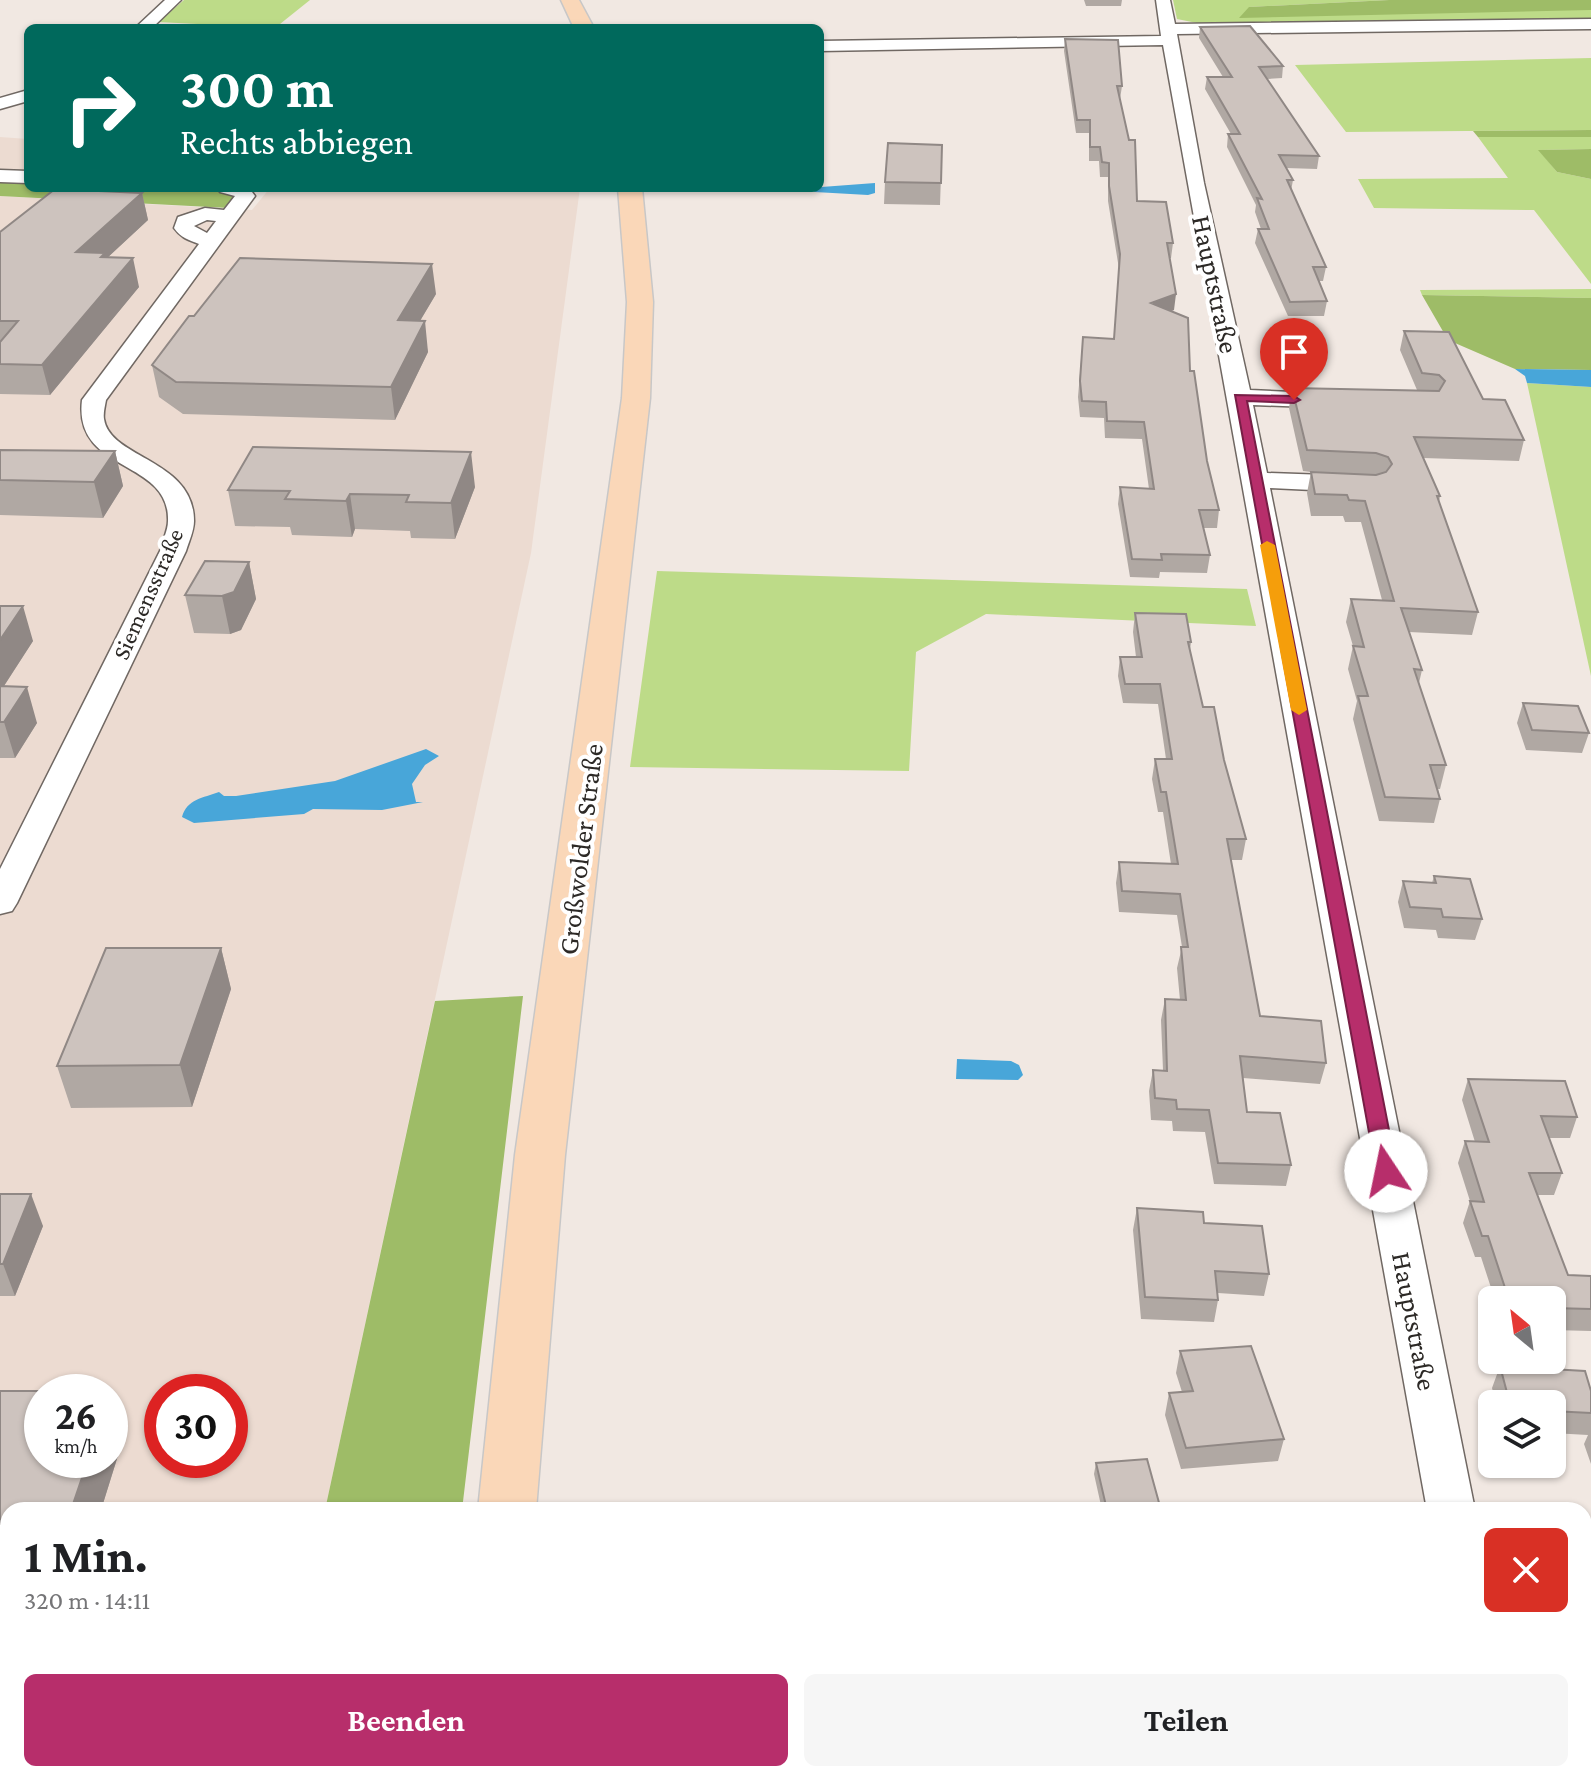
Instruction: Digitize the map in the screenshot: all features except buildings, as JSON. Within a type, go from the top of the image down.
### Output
[{"type":"main road","points":[[570,0],[582,24]]},
{"type":"main road","name":"Großwolder Straße","points":[[508,1502],[540,1155],[636,398],[640,302],[630,192]]},
{"type":"street","points":[[148,24],[174,0]]},
{"type":"street","name":"Hauptstraße","points":[[1163,0],[1195,183],[1240,397],[1449,1502]]},
{"type":"street","points":[[824,46],[890,47],[1170,34],[1591,24]]},
{"type":"street","points":[[0,104],[24,96]]},
{"type":"street","points":[[0,176],[24,177]]},
{"type":"street","name":"Siemensstraße","points":[[0,903],[8,871],[173,551],[182,518],[173,492],[156,473],[105,442],[92,421],[94,400],[231,217],[245,196],[242,192]]},
{"type":"street","points":[[1240,397],[1357,401]]},
{"type":"street","points":[[1257,489],[1365,494]]},
{"type":"shaded area","points":[[0,137],[24,139],[24,173],[0,171]]},
{"type":"shaded area","points":[[267,192],[579,192],[531,553],[327,1502],[0,1502],[0,196],[252,210]]},
{"type":"green space","points":[[184,0],[310,0],[280,24],[158,22]]},
{"type":"green space","points":[[1173,0],[1389,0],[1249,7],[1591,10],[1591,21],[1207,25],[1177,19]]},
{"type":"green space","points":[[1389,0],[1591,0],[1591,10],[1239,18],[1249,7]]},
{"type":"green space","points":[[1591,58],[1591,130],[1346,132],[1295,65]]},
{"type":"green space","points":[[1591,130],[1591,137],[1478,137],[1473,131]]},
{"type":"green space","points":[[1478,137],[1591,137],[1591,149],[1539,150],[1557,172],[1591,179],[1591,284],[1534,210],[1374,208],[1358,179],[1508,178]]},
{"type":"green space","points":[[1591,149],[1591,179],[1557,172],[1538,150]]},
{"type":"green space","points":[[0,178],[24,180],[24,192],[235,194],[229,208],[0,196]]},
{"type":"green space","points":[[1591,289],[1591,298],[1422,295],[1420,290]]},
{"type":"green space","points":[[1422,295],[1591,298],[1591,370],[1515,369],[1448,340]]},
{"type":"green space","points":[[1527,383],[1591,387],[1591,676]]},
{"type":"green space","points":[[657,571],[1247,589],[1256,626],[986,614],[916,652],[909,771],[630,767]]},
{"type":"green space","points":[[523,996],[463,1502],[327,1502],[435,1001]]},
{"type":"water","points":[[875,183],[875,193],[815,192],[824,192],[824,187]]},
{"type":"water","points":[[1515,369],[1591,370],[1591,387],[1527,383],[1525,376]]},
{"type":"water","points":[[426,749],[439,756],[425,765],[412,784],[416,802],[423,802],[382,810],[313,809],[304,814],[194,823],[182,817],[192,803],[219,792],[224,796],[236,796],[335,781]]},
{"type":"water","points":[[957,1059],[1011,1061],[1019,1065],[1023,1075],[1018,1080],[956,1079]]},
{"type":"slow traffic","points":[[1267,545],[1299,710]]},
{"type":"route","points":[[1294,400],[1240,397],[1386,1171]]}]
